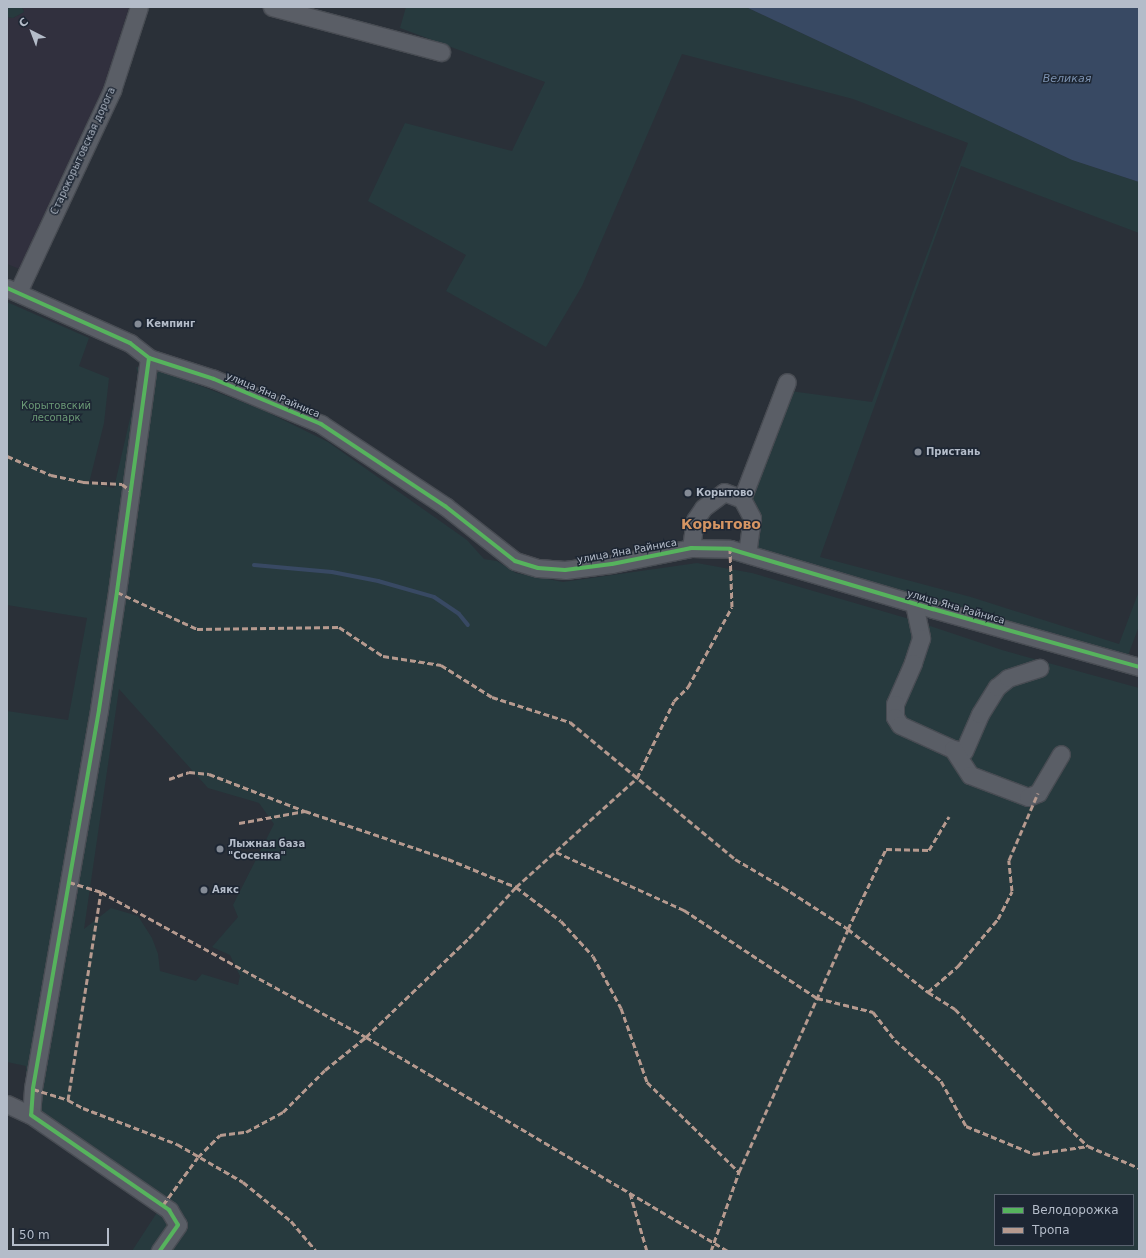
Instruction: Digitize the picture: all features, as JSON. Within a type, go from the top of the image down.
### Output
[{"type":"street","name":"Старокорытовская дорога","points":[[13,290],[112,90],[139,7]]},
{"type":"street","points":[[272,7],[441,52]]},
{"type":"street","name":"улица Яна Райниса","points":[[13,290],[130,343],[149,358],[214,379],[321,424],[445,506],[515,561],[538,568],[565,570],[612,564],[691,548],[730,549],[914,604],[1139,667]]},
{"type":"street","points":[[31,1115],[33,1089],[99,710],[117,592],[149,358]]},
{"type":"street","points":[[742,499],[787,382]]},
{"type":"street","points":[[691,548],[695,520],[703,508],[724,492],[742,499],[752,518],[747,554]]},
{"type":"street","points":[[914,604],[921,638],[913,663],[895,704],[895,718],[900,725],[953,749],[964,750],[980,714],[997,687],[1008,678],[1039,668]]},
{"type":"street","points":[[953,749],[970,775],[1028,797],[1038,793],[1061,754]]},
{"type":"street","points":[[7,1104],[31,1115],[169,1210],[178,1225],[160,1251]]},
{"type":"shaded area","points":[[22,7],[129,7],[102,95],[22,270],[7,264],[7,17],[13,18],[24,12]]},
{"type":"green space","points":[[7,7],[22,7],[24,12],[13,18],[7,17]]},
{"type":"green space","points":[[406,7],[746,7],[1072,160],[1139,182],[1139,233],[961,166],[820,557],[971,597],[1119,644],[1139,591],[1139,626],[1127,658],[756,551],[751,497],[790,391],[872,402],[968,143],[853,99],[682,54],[582,286],[546,347],[446,291],[466,255],[368,201],[405,123],[512,151],[545,82],[400,28]]},
{"type":"green space","name":"Корытовский лесопарк","points":[[7,302],[89,338],[79,366],[109,378],[104,423],[89,483],[114,488],[137,388],[138,374],[136,367],[170,374],[263,410],[328,442],[467,540],[484,559],[497,561],[516,573],[563,582],[697,563],[752,573],[906,618],[1002,650],[1139,688],[1139,1251],[132,1251],[158,1211],[27,1122],[26,1066],[7,1062],[7,711],[68,720],[87,618],[7,605]],"holes":[[[119,689],[208,788],[259,803],[274,824],[233,905],[238,917],[212,947],[230,955],[240,976],[238,985],[202,974],[196,981],[160,971],[158,954],[152,938],[138,916],[111,908],[84,929]]]},
{"type":"water","name":"Великая","points":[[746,7],[1139,7],[1139,182],[1072,160]]},
{"type":"waterway","points":[[254,565],[332,572],[378,581],[434,597],[459,614],[468,625]]},
{"type":"marked path","points":[[7,456],[51,475],[83,482],[122,484],[131,491]]},
{"type":"marked path","points":[[163,1205],[198,1157],[220,1135],[246,1132],[283,1112],[325,1070],[366,1037],[469,938],[516,887],[637,778],[674,701],[688,687],[732,607],[730,549]]},
{"type":"marked path","points":[[117,592],[197,629],[339,627],[383,656],[441,665],[492,697],[570,722],[735,859],[783,887],[848,929],[928,992],[955,1009],[1088,1146]]},
{"type":"marked path","points":[[169,779],[189,772],[209,774],[305,811],[448,859],[516,887],[561,921],[593,956],[621,1008],[647,1082],[739,1172]]},
{"type":"marked path","points":[[928,992],[958,966],[998,919],[1012,891],[1009,860],[1038,793]]},
{"type":"marked path","points":[[239,823],[305,811]]},
{"type":"marked path","points":[[711,1251],[739,1172],[848,929],[886,849],[929,850],[949,817]]},
{"type":"marked path","points":[[556,852],[684,910],[817,998],[873,1012],[895,1040],[941,1081],[966,1126],[1034,1154],[1088,1146],[1139,1168]]},
{"type":"marked path","points":[[69,882],[101,892],[366,1037],[728,1251]]},
{"type":"marked path","points":[[68,1100],[101,892]]},
{"type":"marked path","points":[[33,1089],[68,1100],[83,1108],[177,1144],[243,1182],[291,1221],[316,1251]]},
{"type":"marked path","points":[[630,1193],[647,1251]]},
{"type":"cycle path","points":[[7,288],[130,343],[149,358],[214,379],[321,424],[445,506],[515,561],[538,568],[565,570],[612,564],[691,548],[730,549],[933,609],[1139,667]]},
{"type":"cycle path","points":[[149,358],[117,592],[99,710],[33,1089],[31,1115],[169,1210],[178,1225],[160,1251]]},
{"type":"place","name":"Кемпинг","points":[[138,324]]},
{"type":"place","name":"Пристань","points":[[918,452]]},
{"type":"place","name":"Корытово","points":[[688,493]]},
{"type":"place","name":"Лыжная база \"Сосенка\"","points":[[220,849]]},
{"type":"place","name":"Аякс","points":[[204,890]]},
{"type":"district","name":"Корытово","points":[[721,524]]}]
